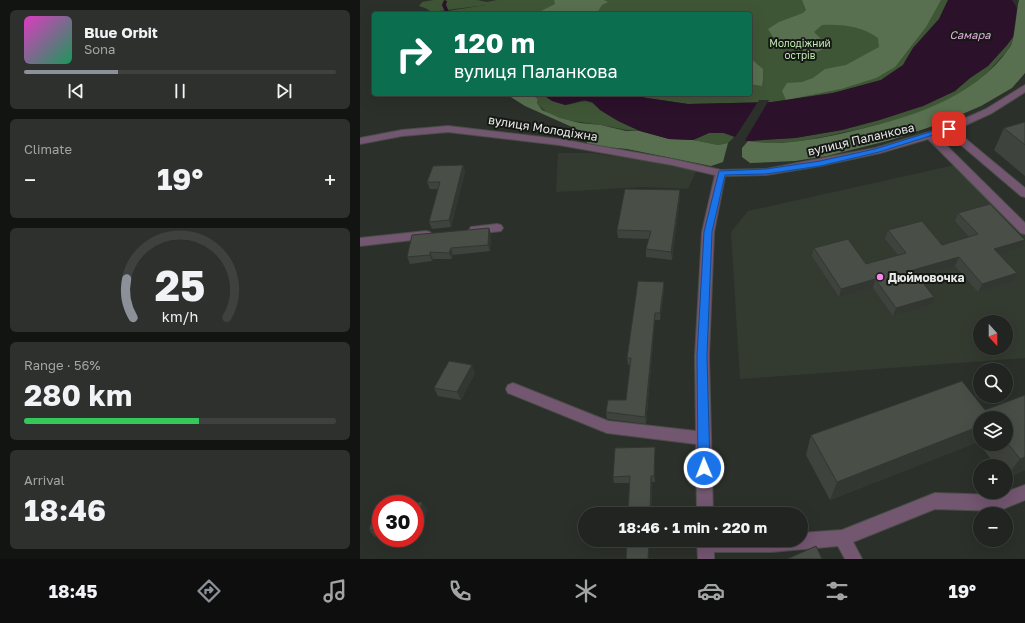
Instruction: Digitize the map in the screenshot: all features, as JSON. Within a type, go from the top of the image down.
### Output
[{"type":"street","name":"вулиця Паланкова","points":[[721,173],[766,172],[877,151],[949,129],[989,111],[1024,91]]},
{"type":"street","name":"вулиця Молодіжна","points":[[360,141],[402,133],[448,129],[463,130],[559,142],[672,162],[721,173]]},
{"type":"street","points":[[949,129],[1025,194]]},
{"type":"street","points":[[930,135],[1025,230]]},
{"type":"street","points":[[705,507],[702,356],[708,232],[721,173]]},
{"type":"street","points":[[467,231],[497,228]]},
{"type":"street","points":[[360,242],[436,234]]},
{"type":"street","points":[[513,389],[607,427],[704,438]]},
{"type":"street","points":[[705,548],[842,538],[935,501],[998,503],[1025,492]]},
{"type":"street","points":[[842,538],[854,559]]},
{"type":"shaded area","points":[[558,153],[591,153],[648,161],[696,171],[688,189],[643,187],[556,192]]},
{"type":"shaded area","name":"Дюймовочка","points":[[964,163],[1025,224],[1025,358],[740,379],[731,232],[748,211]]},
{"type":"green space","name":"Молодіжний острів","points":[[434,0],[477,0],[487,2],[497,0],[948,0],[939,19],[913,48],[903,65],[881,80],[833,93],[772,102],[688,104],[637,96],[752,96],[752,12],[441,12],[486,5],[432,12],[419,6],[422,2]]},
{"type":"green space","points":[[554,0],[604,0],[608,2],[602,5],[598,12],[539,12],[555,4]]},
{"type":"green space","points":[[802,0],[941,0],[926,27],[895,67],[876,78],[841,89],[786,100],[782,91],[787,83],[802,82],[813,78],[825,69],[846,65],[879,47],[878,38],[872,34],[858,28],[837,25],[822,25],[814,32],[823,41],[826,48],[814,53],[796,49],[773,37],[768,29],[779,22],[803,13],[806,10]]},
{"type":"green space","points":[[1019,0],[1025,0],[1025,73],[1012,88],[981,106],[939,124],[891,140],[827,156],[795,161],[750,163],[742,157],[742,148],[748,141],[784,143],[808,140],[867,128],[913,114],[936,105],[957,94],[977,81],[995,66],[1010,47],[1013,38]]},
{"type":"green space","points":[[1013,37],[1011,45],[1007,51],[982,77],[965,90],[947,101],[907,117],[809,140],[772,143],[748,141],[795,138],[842,130],[923,106],[955,91],[970,78],[988,66]]},
{"type":"green space","points":[[752,60],[763,69],[762,86],[752,84]]},
{"type":"green space","points":[[509,96],[534,96],[538,99],[537,103],[542,110],[560,118],[580,123],[601,125],[626,131],[640,131],[669,139],[693,140],[718,145],[728,143],[723,162],[711,166],[627,149],[585,145],[592,136],[525,106]]},
{"type":"green space","points":[[534,96],[543,96],[566,105],[583,101],[590,102],[613,118],[640,131],[625,130],[566,120],[550,114],[543,109],[537,103],[538,99]]},
{"type":"green space","points":[[709,133],[724,133],[734,137],[728,143],[718,145],[693,140]]},
{"type":"water","name":"Самара","points":[[948,0],[1012,0],[1017,8],[1013,37],[988,66],[970,78],[955,91],[923,106],[880,120],[842,130],[795,138],[748,141],[724,133],[709,133],[693,140],[669,139],[640,131],[618,121],[600,110],[592,102],[584,100],[565,105],[552,101],[545,96],[637,96],[688,104],[772,102],[833,93],[881,80],[903,65],[913,48],[939,19]]},
{"type":"pier","points":[[759,100],[769,100],[744,142],[734,139]]},
{"type":"building","points":[[1025,122],[1025,145],[1004,128]]},
{"type":"building","points":[[463,165],[449,220],[429,222],[440,182],[427,182],[433,166]]},
{"type":"building","points":[[625,189],[680,190],[671,252],[646,249],[651,231],[617,230]]},
{"type":"building","points":[[990,204],[1025,240],[994,249],[1017,273],[982,284],[959,257],[913,270],[934,297],[896,308],[875,279],[841,289],[814,248],[848,239],[866,264],[906,253],[888,230],[922,221],[942,245],[978,234],[958,213]]},
{"type":"building","points":[[489,228],[488,245],[451,248],[449,253],[430,252],[430,255],[407,257],[412,235]]},
{"type":"building","points":[[638,281],[664,282],[660,313],[655,313],[645,417],[606,412],[608,400],[626,400],[631,358],[627,358]]},
{"type":"building","points":[[449,361],[472,365],[457,392],[434,388]]},
{"type":"building","points":[[962,381],[973,395],[973,403],[979,403],[985,410],[1004,403],[1013,403],[1013,400],[1025,395],[1025,457],[1020,459],[1013,450],[1013,411],[973,411],[973,429],[837,482],[811,435]]},
{"type":"building","points":[[655,447],[654,476],[651,476],[650,507],[628,507],[630,476],[613,477],[615,448]]},
{"type":"building","points":[[372,519],[372,530],[369,530]]},
{"type":"building","points":[[816,546],[822,559],[787,559]]},
{"type":"building","points":[[627,547],[649,547],[648,559],[626,559]]},
{"type":"waterway","points":[[445,1],[444,5],[447,12]]},
{"type":"place","name":"Дюймовочка","points":[[880,277]]},
{"type":"route","points":[[704,468],[702,356],[708,232],[721,173],[766,172],[820,163],[877,151],[949,129]]}]
